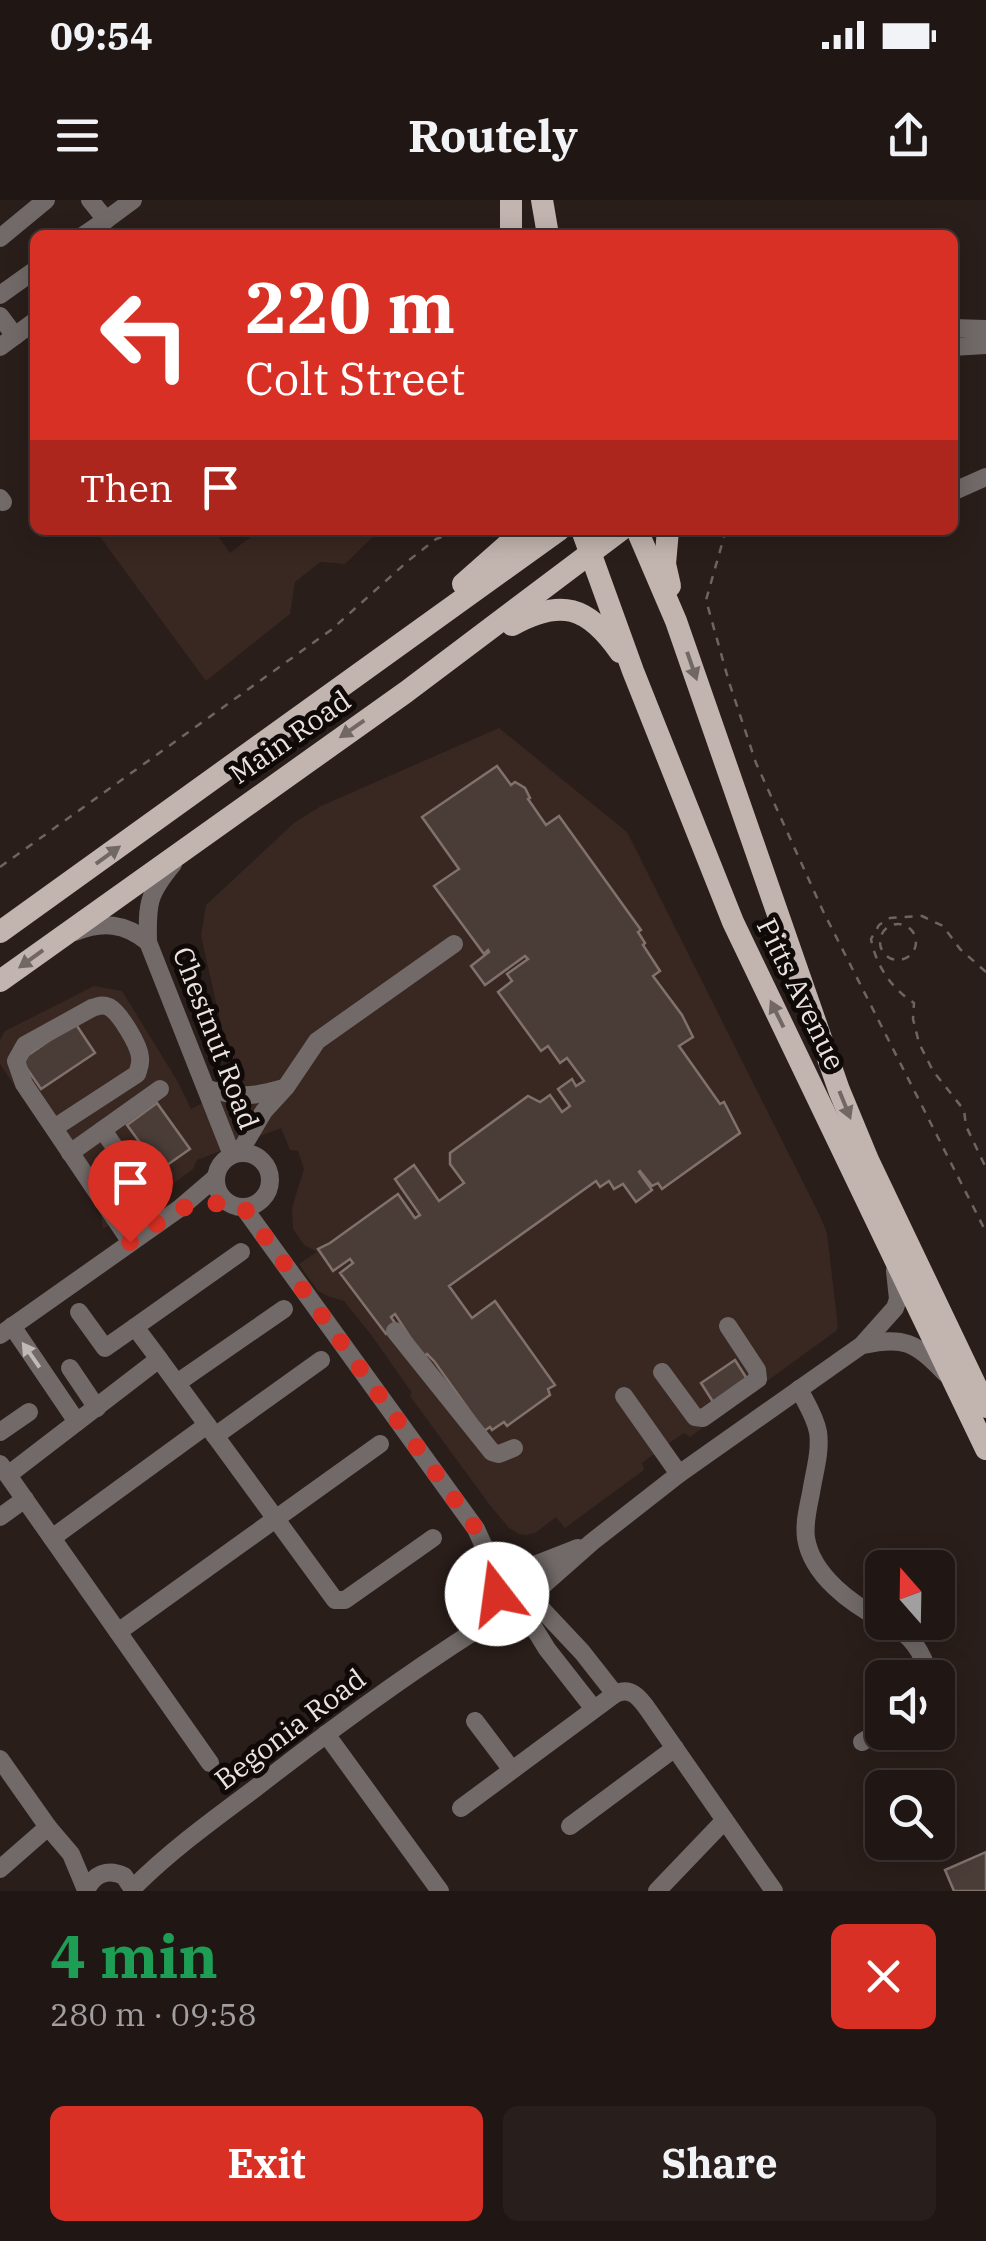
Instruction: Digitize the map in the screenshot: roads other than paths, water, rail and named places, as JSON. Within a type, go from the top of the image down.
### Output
[{"type":"main road","points":[[511,200],[511,230]]},
{"type":"main road","points":[[542,200],[547,230]]},
{"type":"main road","points":[[396,648],[519,535]]},
{"type":"main road","name":"Main Road","points":[[0,932],[552,535]]},
{"type":"main road","points":[[584,535],[592,552]]},
{"type":"main road","name":"Main Road","points":[[0,981],[406,692],[614,535]]},
{"type":"main road","name":"Pitts Avenue","points":[[639,535],[676,620],[839,1090],[868,1160],[986,1407]]},
{"type":"main road","points":[[668,535],[666,564],[676,620]]},
{"type":"main road","name":"Pitts Avenue","points":[[592,552],[633,672],[733,922],[986,1449]]},
{"type":"main road","points":[[406,692],[471,646],[530,615],[550,609],[568,610],[594,622],[633,672]]},
{"type":"street","points":[[0,238],[46,200]]},
{"type":"street","points":[[90,200],[106,220]]},
{"type":"street","points":[[91,230],[134,200]]},
{"type":"street","points":[[0,295],[30,274]]},
{"type":"street","points":[[0,316],[7,342],[30,326]]},
{"type":"street","points":[[958,328],[986,329]]},
{"type":"street","points":[[958,348],[986,346]]},
{"type":"street","points":[[958,489],[986,477]]},
{"type":"street","name":"Chestnut Road","points":[[186,848],[150,898],[148,942],[207,1090],[242,1155]]},
{"type":"street","name":"Chestnut Road","points":[[60,938],[106,924],[123,926],[148,942]]},
{"type":"street","points":[[242,1155],[264,1111],[318,1041],[454,944]]},
{"type":"street","points":[[54,1128],[137,1074],[140,1054],[110,1008],[92,1008],[25,1045],[16,1066],[24,1084],[130,1242]]},
{"type":"street","points":[[207,1090],[242,1097],[286,1087]]},
{"type":"street","points":[[70,1153],[160,1089]]},
{"type":"street","points":[[103,1130],[142,1188]]},
{"type":"street","points":[[77,1422],[6,1331],[180,1208],[215,1178],[223,1162],[242,1155],[263,1161],[271,1178],[267,1194],[244,1204],[180,1208]]},
{"type":"street","points":[[215,1178],[218,1192],[244,1204],[476,1529],[506,1604],[527,1600]]},
{"type":"street","name":"Begonia Road","points":[[130,1885],[326,1734],[455,1642],[527,1600],[592,1542],[679,1474],[862,1345],[889,1316],[898,1299],[891,1251]]},
{"type":"street","points":[[79,1312],[105,1348],[241,1252]]},
{"type":"street","points":[[177,1384],[284,1308]]},
{"type":"street","points":[[662,1372],[695,1418],[704,1418],[749,1388],[758,1379],[757,1370],[728,1326]]},
{"type":"street","points":[[135,1328],[330,1595],[345,1600],[432,1538]]},
{"type":"street","points":[[395,1331],[492,1452],[499,1454],[514,1448]]},
{"type":"street","points":[[862,1345],[892,1339],[906,1342],[930,1357],[952,1380]]},
{"type":"street","points":[[159,1359],[97,1408],[4,1469],[210,1762]]},
{"type":"street","points":[[52,1538],[321,1360]]},
{"type":"street","points":[[70,1368],[97,1408]]},
{"type":"street","points":[[799,1390],[818,1434],[806,1541],[813,1559],[839,1592],[865,1608]]},
{"type":"street","points":[[624,1396],[679,1474]]},
{"type":"street","points":[[0,1432],[29,1412]]},
{"type":"street","points":[[118,1632],[380,1444]]},
{"type":"street","points":[[0,1517],[25,1499]]},
{"type":"street","points":[[476,1529],[538,1572],[527,1600],[540,1637],[594,1709]]},
{"type":"street","name":"Begonia Road","points":[[524,1564],[592,1542]]},
{"type":"street","points":[[497,1585],[508,1564],[524,1564]]},
{"type":"street","name":"Begonia Road","points":[[455,1642],[497,1585]]},
{"type":"street","points":[[527,1600],[557,1625],[615,1694]]},
{"type":"street","points":[[540,1637],[557,1625]]},
{"type":"street","points":[[461,1808],[615,1694],[635,1694],[774,1891]]},
{"type":"street","points":[[474,1721],[512,1770]]},
{"type":"street","points":[[326,1734],[440,1891]]},
{"type":"street","points":[[570,1826],[674,1748]]},
{"type":"street","points":[[0,1759],[71,1854],[102,1874]]},
{"type":"street","points":[[656,1891],[724,1821]]},
{"type":"street","points":[[0,1869],[48,1827]]},
{"type":"street","points":[[71,1854],[86,1890]]},
{"type":"street","points":[[86,1890],[102,1874],[117,1873],[130,1885]]}]
